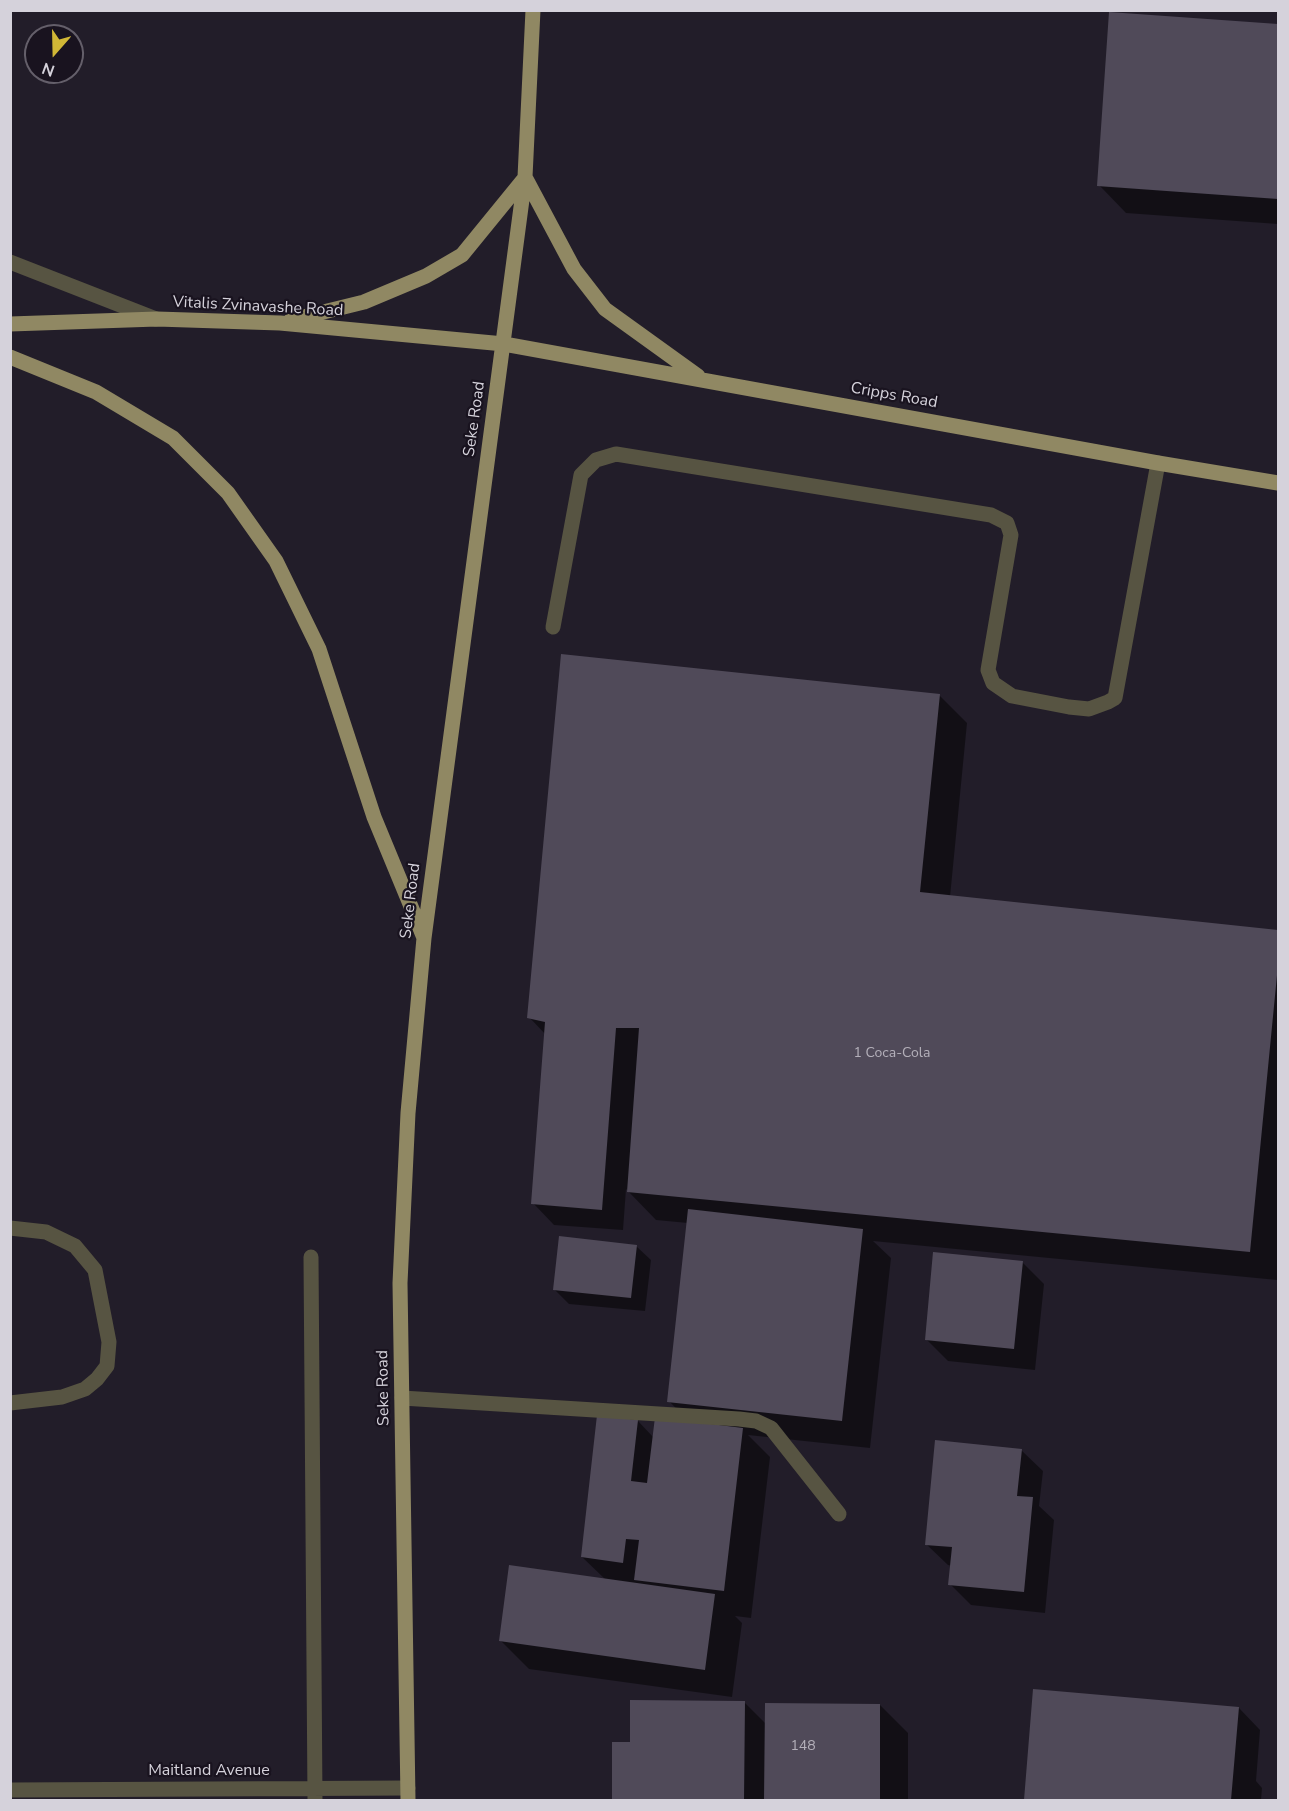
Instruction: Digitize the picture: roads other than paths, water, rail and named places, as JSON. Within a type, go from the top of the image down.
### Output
[{"type":"main road","name":"Seke Road","points":[[408,1794],[400,1283],[408,1124],[424,939],[525,177],[533,10]]},
{"type":"main road","points":[[280,323],[364,302],[426,276],[462,255],[525,177],[574,269],[605,309],[703,379]]},
{"type":"main road","name":"Vitalis Zvinavashe Road","points":[[10,324],[157,319],[280,323],[504,344]]},
{"type":"main road","name":"Cripps Road","points":[[504,344],[1278,483]]},
{"type":"main road","points":[[10,357],[96,392],[173,438],[228,493],[276,561],[319,649],[374,817],[424,939]]},
{"type":"street","points":[[10,262],[157,319]]},
{"type":"street","points":[[553,627],[581,475],[596,460],[616,454],[991,515],[1007,523],[1011,535],[988,670],[993,683],[1012,696],[1089,709],[1115,698],[1158,463]]},
{"type":"street","points":[[10,1228],[46,1232],[75,1246],[95,1269],[109,1342],[107,1365],[97,1379],[85,1389],[62,1397],[10,1403]]},
{"type":"street","points":[[311,1257],[315,1795]]},
{"type":"street","points":[[402,1398],[756,1421],[771,1428],[839,1514]]},
{"type":"street","name":"Maitland Avenue","points":[[10,1790],[315,1795],[408,1794]]}]
